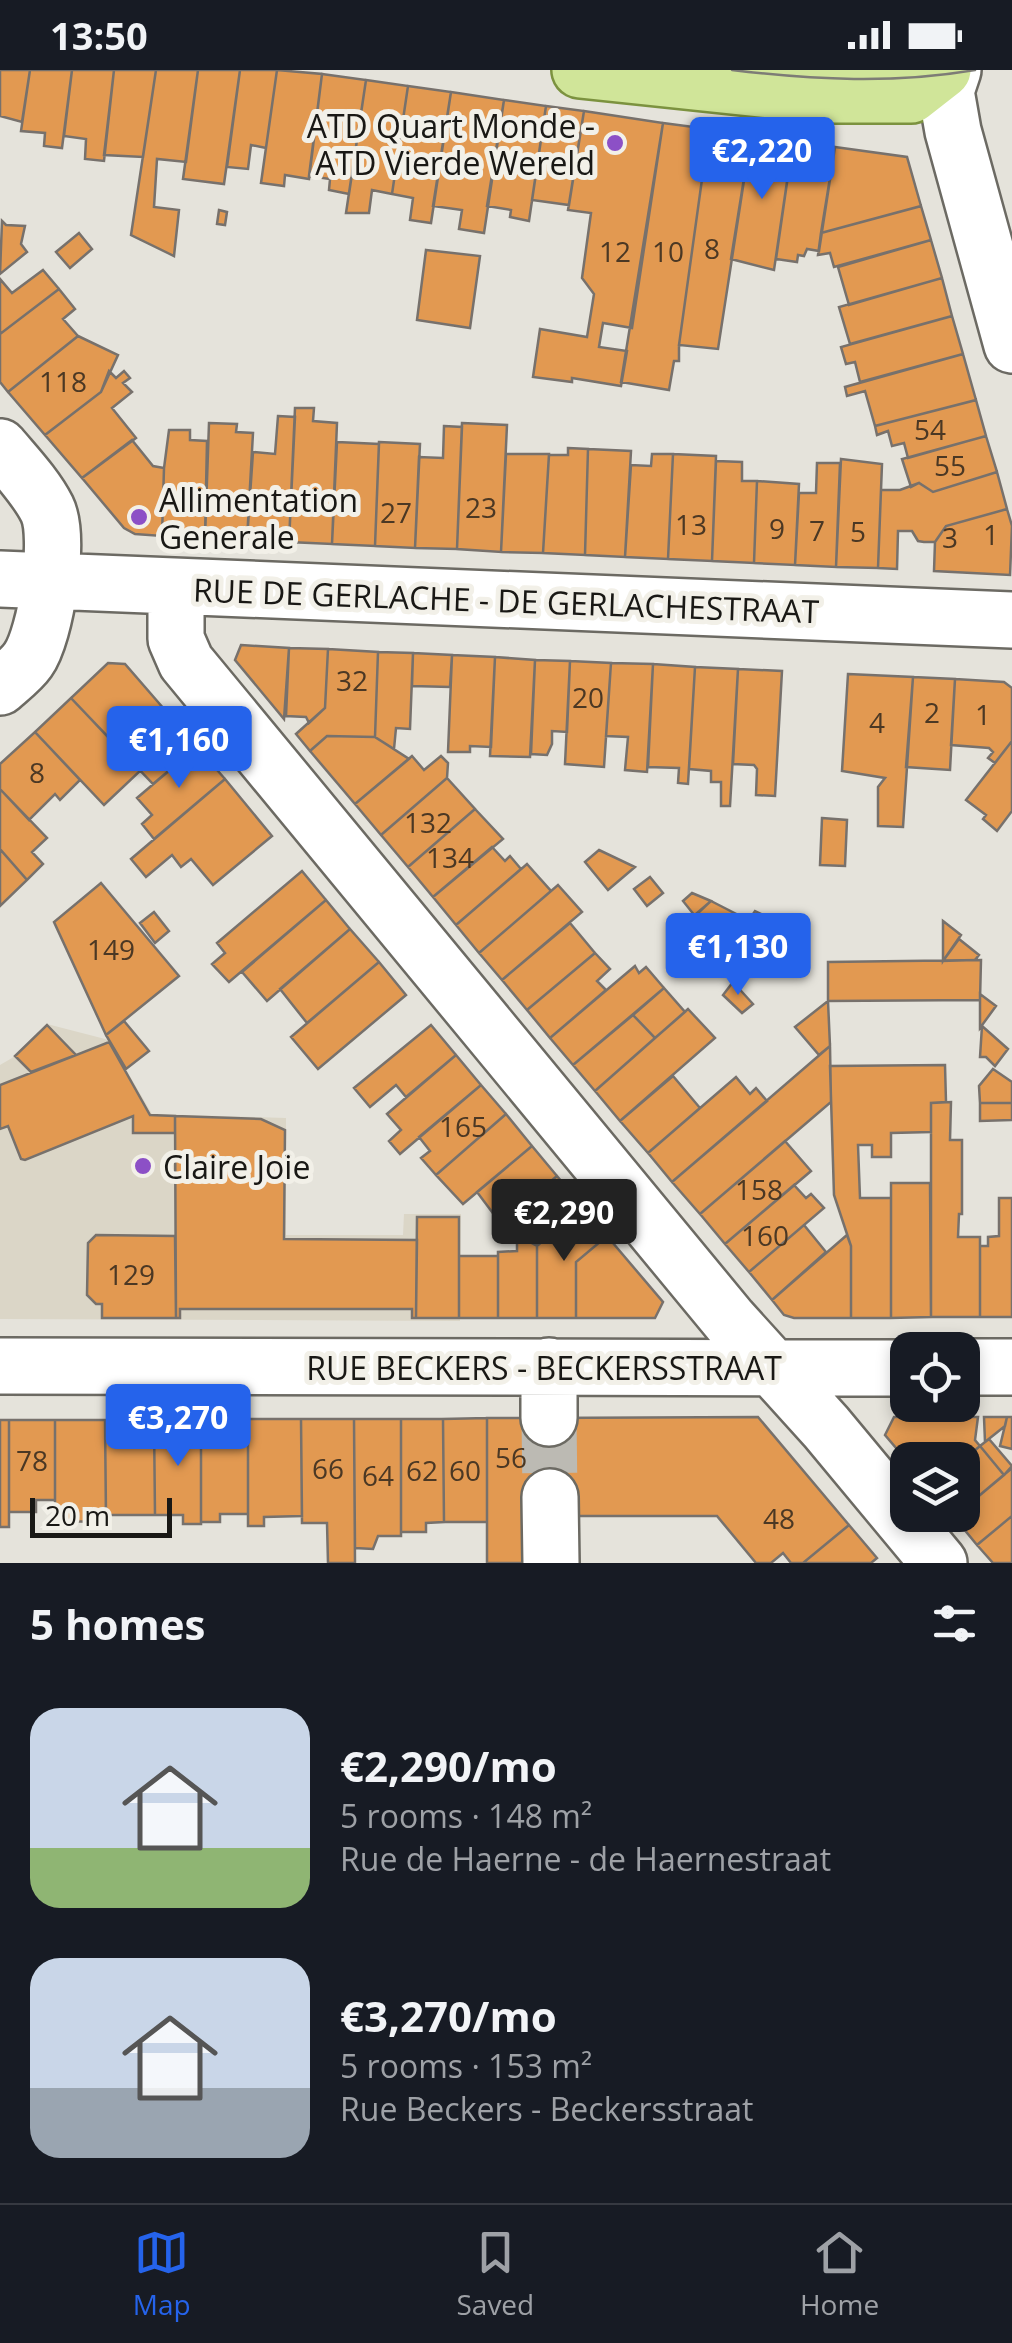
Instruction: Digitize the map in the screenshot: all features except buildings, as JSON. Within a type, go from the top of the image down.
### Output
[{"type":"main road","points":[[580,70],[818,96],[911,94],[943,70]]},
{"type":"street","points":[[953,70],[946,91],[953,131],[1012,344]]},
{"type":"street","points":[[0,447],[47,508],[54,529],[25,580],[29,659],[0,687]]},
{"type":"street","name":"RUE DE GERLACHE - DE GERLACHESTRAAT","points":[[25,580],[1012,620]]},
{"type":"street","points":[[176,588],[176,639],[186,662],[704,1290],[939,1563]]},
{"type":"street","name":"RUE BECKERS - BECKERSSTRAAT","points":[[0,1366],[549,1392],[772,1367],[890,1368]]},
{"type":"street","points":[[980,1367],[1012,1367]]},
{"type":"street","points":[[550,1497],[551,1563]]},
{"type":"shaded area","name":"Claire Joie","points":[[47,1024],[109,1040],[152,1114],[286,1118],[286,1235],[403,1235],[404,1214],[461,1214],[460,1321],[0,1319],[0,1065]]},
{"type":"tunnel","points":[[549,1418],[550,1497]]},
{"type":"tram line","points":[[732,70],[854,79],[975,70]]},
{"type":"place","name":"ATD Quart Monde - ATD Vierde Wereld","points":[[615,143]]},
{"type":"place","name":"Allimentation Generale","points":[[139,517]]},
{"type":"place","name":"Claire Joie","points":[[143,1166]]}]
